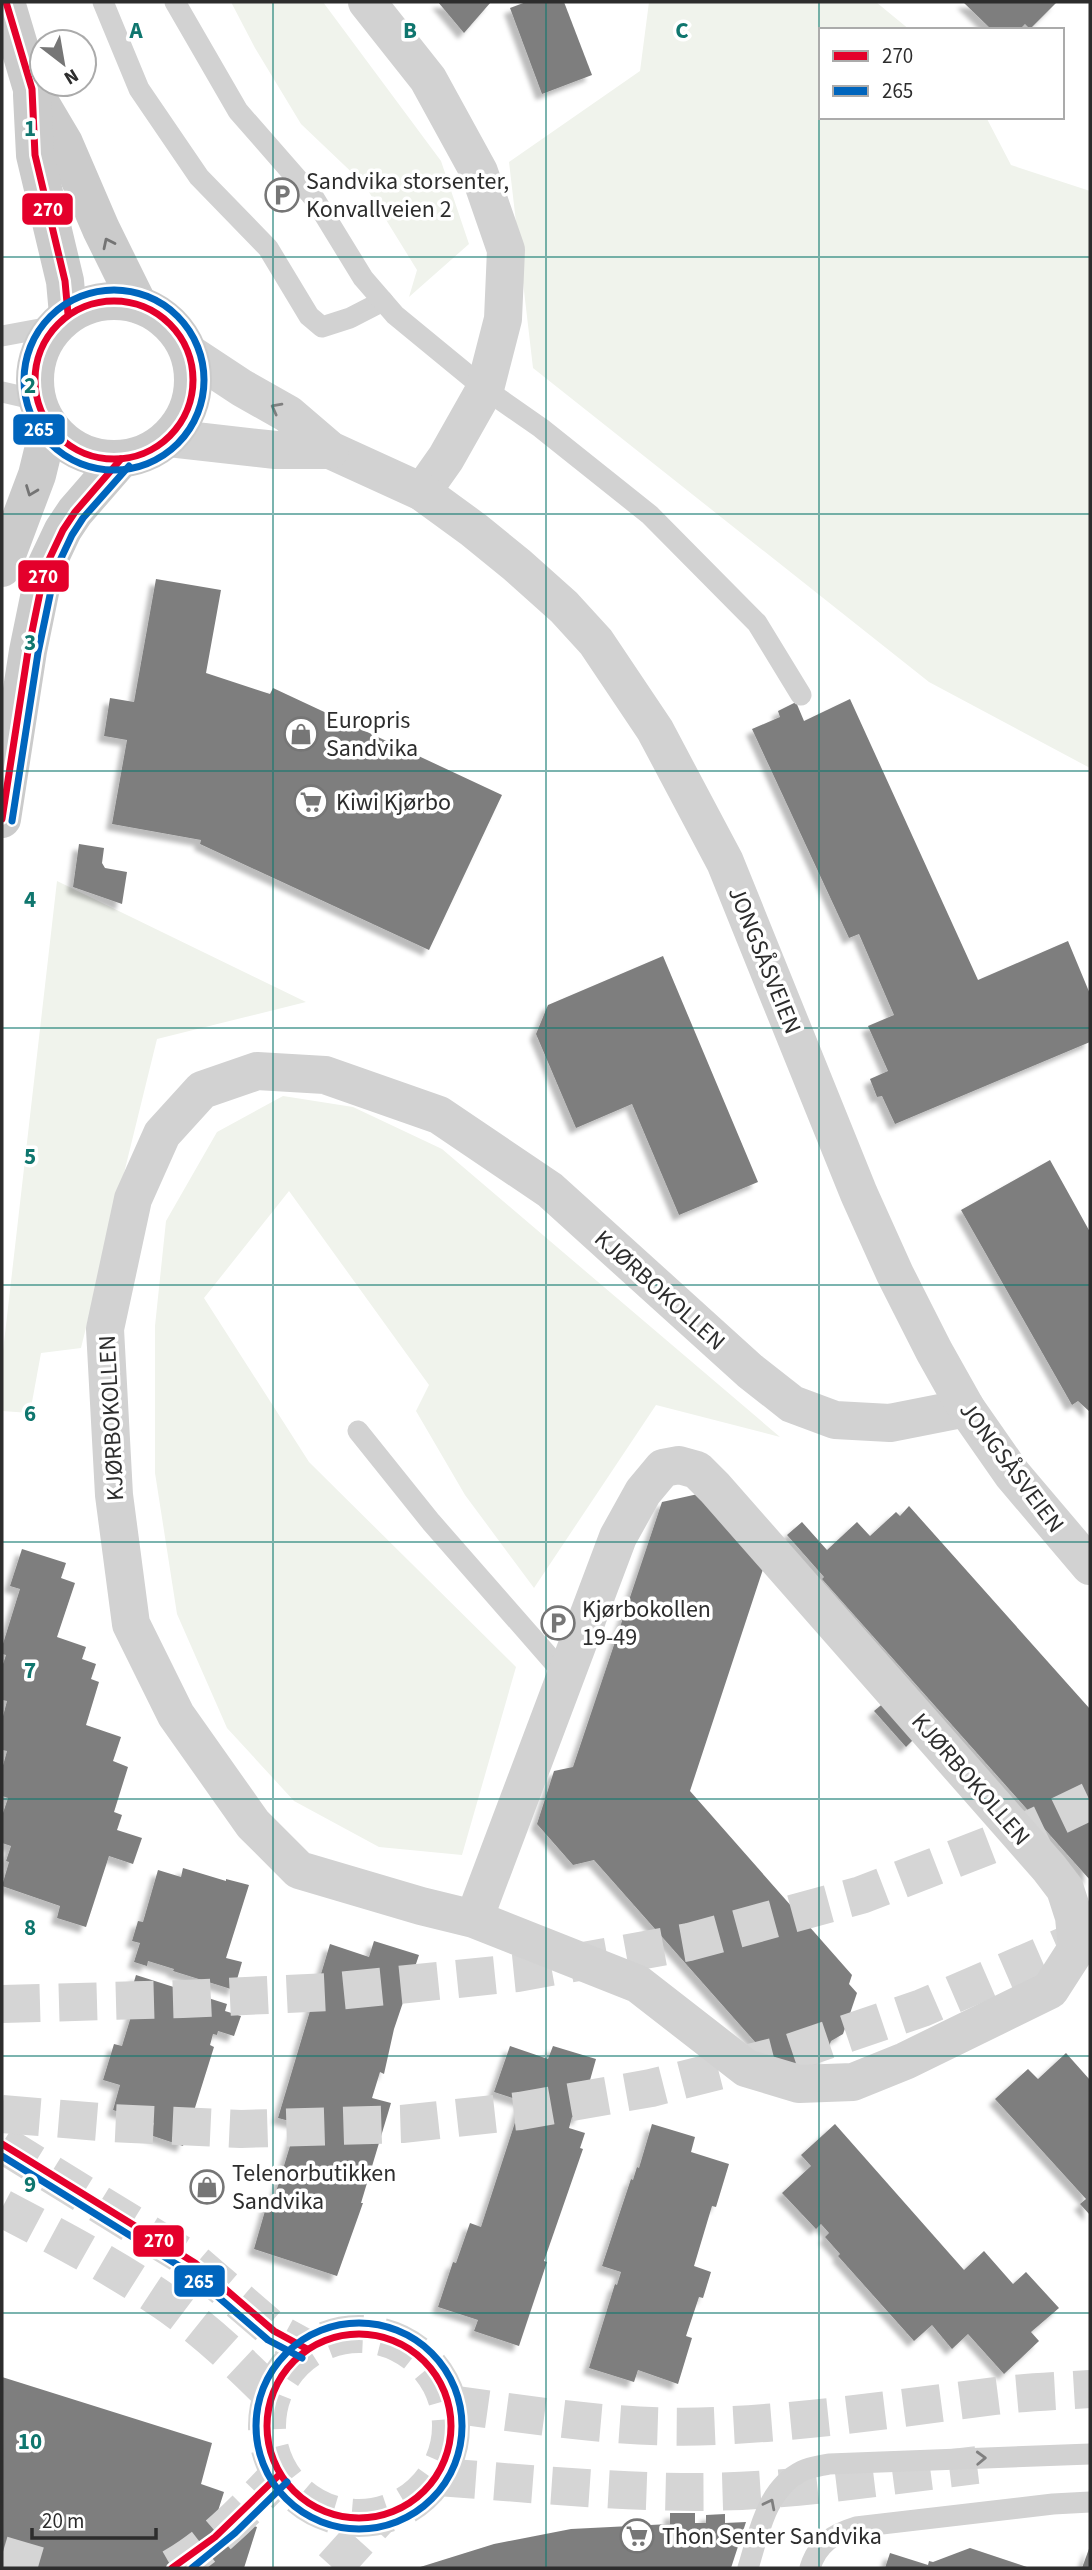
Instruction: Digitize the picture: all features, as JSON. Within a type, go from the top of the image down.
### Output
[{"type":"main road","points":[[6,2],[28,76]]},
{"type":"main road","points":[[32,98],[35,155],[65,281],[62,320]]},
{"type":"main road","points":[[37,98],[64,143],[101,229],[138,304]]},
{"type":"main road","points":[[2,568],[37,475],[29,406],[35,368],[39,353],[62,320],[102,301],[120,300],[138,304],[155,311],[169,322],[190,353],[194,375],[192,398],[183,419],[169,438],[147,452],[121,459],[81,453],[58,436],[29,406]]},
{"type":"main road","points":[[2,820],[28,651],[45,568],[75,512],[121,459]]},
{"type":"street","points":[[367,2],[428,79],[479,172],[506,250],[503,318],[485,389],[446,458],[422,492]]},
{"type":"street","name":"JONGSÅSVEIEN","points":[[190,353],[242,388],[288,414],[330,450],[422,492],[474,530],[547,591],[581,624],[610,661],[655,730],[726,862],[859,1194],[894,1274],[934,1351],[966,1408],[1020,1485],[1090,1566]]},
{"type":"street","name":"JONGSÅSVEIEN","points":[[169,438],[276,450],[330,450]]},
{"type":"street","name":"KJØRBOKOLLEN","points":[[474,1919],[618,1537],[643,1492],[663,1468],[679,1465],[697,1470],[715,1488],[1049,1868],[1065,1889],[1074,1917],[1077,1948],[1050,1990],[905,2062],[853,2082],[799,2084],[746,2068],[638,1984],[474,1919],[299,1870],[254,1824],[176,1715],[131,1624],[114,1496],[105,1329],[134,1199],[162,1134],[202,1090],[257,1071],[325,1075],[439,1115],[550,1190],[750,1371],[792,1404],[835,1420],[890,1423],[966,1408]]},
{"type":"lane","points":[[103,2],[139,89],[200,177],[268,248],[309,316],[322,327],[350,318],[383,301]]},
{"type":"lane","points":[[175,2],[238,111],[314,198],[363,278],[395,315],[485,389],[541,428],[650,515],[757,623],[801,695]]},
{"type":"lane","points":[[2,336],[62,320]]},
{"type":"lane","points":[[358,1431],[431,1522],[565,1675]]},
{"type":"lane","points":[[748,2568],[770,2500],[783,2484],[803,2470],[829,2464],[1090,2454]]},
{"type":"lane","points":[[810,2568],[821,2545],[835,2533],[856,2527],[1090,2502]]},
{"type":"shaded area","points":[[231,2],[323,2],[441,161],[469,244],[409,297],[417,270],[364,184],[301,124]]},
{"type":"shaded area","points":[[649,2],[876,2],[908,28],[819,28],[819,119],[987,119],[1011,165],[1090,191],[1090,768],[929,682],[533,368],[509,162],[640,71]]},
{"type":"shaded area","points":[[57,881],[306,1002],[157,1039],[81,1348],[41,1353],[30,1413],[2,1411],[2,1360]]},
{"type":"shaded area","points":[[283,1096],[353,1107],[442,1149],[780,1437],[656,1405],[534,1588],[465,1495],[416,1411],[429,1385],[289,1191],[204,1298],[309,1462],[516,1667],[462,1855],[379,1847],[294,1801],[227,1728],[177,1614],[155,1473],[155,1326],[166,1221],[217,1132]]},
{"type":"building","points":[[438,2],[491,2],[464,33]]},
{"type":"building","points":[[526,2],[564,2],[592,75],[542,94],[510,8]]},
{"type":"building","points":[[963,2],[1057,2],[1031,28],[1025,24],[1021,28],[990,28]]},
{"type":"building","points":[[156,579],[221,590],[206,673],[270,694],[273,688],[502,795],[429,950],[200,844],[201,840],[112,824],[127,740],[104,736],[110,698],[134,702]]},
{"type":"building","points":[[850,699],[978,980],[1068,941],[1090,994],[1090,1042],[895,1124],[882,1096],[877,1097],[870,1079],[888,1071],[868,1026],[894,1015],[859,934],[849,938],[752,729],[780,717],[778,711],[796,702],[804,721]]},
{"type":"building","points":[[79,844],[104,848],[102,863],[105,868],[127,872],[122,904],[73,887]]},
{"type":"building","points":[[663,956],[758,1182],[679,1215],[632,1104],[576,1128],[536,1034],[548,1005]]},
{"type":"building","points":[[1050,1160],[1090,1232],[1090,1412],[1078,1401],[1072,1405],[961,1210]]},
{"type":"building","points":[[707,1492],[766,1560],[690,1791],[852,1975],[849,1984],[857,1993],[843,2034],[831,2041],[824,2060],[779,2069],[594,1860],[573,1865],[537,1824],[554,1771],[573,1767],[662,1502]]},
{"type":"building","points":[[909,1506],[1090,1709],[1090,1880],[822,1579],[824,1577],[787,1535],[802,1522],[827,1550],[857,1522],[870,1536],[896,1512],[900,1516]]},
{"type":"building","points":[[22,1549],[66,1563],[61,1578],[75,1583],[57,1637],[86,1647],[82,1659],[96,1664],[91,1679],[99,1682],[86,1725],[121,1737],[113,1761],[128,1767],[114,1812],[122,1815],[117,1830],[142,1838],[133,1864],[109,1856],[86,1927],[57,1918],[60,1906],[2,1886],[11,1846],[2,1843],[2,1816],[8,1798],[2,1796],[2,1769],[7,1751],[2,1750],[2,1720],[7,1701],[2,1700],[2,1667],[6,1655],[2,1654],[2,1647],[20,1589],[10,1586]]},
{"type":"building","points":[[886,1701],[917,1736],[906,1747],[874,1711]]},
{"type":"building","points":[[183,1868],[249,1885],[226,1958],[242,1962],[234,1990],[148,1961],[147,1966],[134,1962],[140,1943],[132,1941],[138,1921],[143,1922],[158,1870],[181,1877]]},
{"type":"building","points":[[374,1941],[419,1955],[394,2029],[384,2074],[380,2072],[372,2098],[391,2103],[363,2203],[337,2276],[254,2249],[267,2204],[272,2205],[297,2123],[278,2118],[330,1944],[369,1957]]},
{"type":"building","points":[[136,1975],[227,2004],[225,2011],[241,2016],[234,2036],[218,2031],[217,2035],[213,2034],[210,2045],[214,2047],[183,2146],[150,2135],[154,2123],[113,2110],[120,2085],[103,2080],[114,2044],[122,2046],[137,1997],[130,1995]]},
{"type":"building","points":[[510,2046],[548,2059],[553,2046],[596,2059],[579,2119],[572,2117],[569,2128],[585,2133],[580,2148],[583,2149],[544,2261],[547,2262],[519,2346],[474,2331],[478,2320],[438,2307],[470,2223],[481,2227],[522,2101],[494,2092]]},
{"type":"building","points":[[1066,2053],[1090,2080],[1090,2215],[1080,2204],[1086,2199],[995,2099],[1028,2069],[1038,2079]]},
{"type":"building","points":[[652,2124],[695,2137],[691,2152],[729,2164],[716,2207],[712,2206],[694,2266],[711,2272],[686,2336],[692,2338],[678,2384],[638,2370],[634,2382],[589,2368],[621,2272],[602,2266],[631,2179],[633,2180],[637,2167],[639,2168]]},
{"type":"building","points":[[835,2124],[964,2270],[984,2251],[1013,2284],[1026,2272],[1059,2308],[1031,2332],[1039,2341],[1004,2374],[968,2334],[952,2349],[932,2325],[914,2341],[838,2256],[840,2254],[825,2237],[829,2233],[821,2224],[816,2229],[782,2193],[811,2166],[801,2155]]},
{"type":"building","points":[[2,2377],[212,2443],[201,2484],[224,2492],[217,2514],[257,2527],[244,2568],[2,2568]]},
{"type":"building","name":"Thon Senter Sandvika","points":[[670,2513],[695,2513],[695,2523],[706,2523],[706,2515],[725,2514],[725,2523],[746,2522],[731,2568],[417,2568],[494,2544],[571,2529],[670,2524]]},
{"type":"building","points":[[1090,2546],[1090,2568],[1082,2568]]},
{"type":"building","name":"Thon Senter Sandvika","points":[[970,2548],[1030,2568],[885,2568],[890,2553],[928,2565],[929,2561],[933,2562]]},
{"type":"tunnel","points":[[2,2004],[328,1992],[517,1973],[689,1942],[861,1895],[1029,1830],[1090,1801]]},
{"type":"tunnel","points":[[2,2114],[241,2129],[402,2124],[520,2111],[651,2088],[789,2053],[922,2008],[1090,1935]]},
{"type":"tunnel","points":[[2,2144],[195,2263],[274,2331],[307,2349]]},
{"type":"tunnel","points":[[2,2208],[105,2264],[165,2302],[220,2346],[271,2394]]},
{"type":"tunnel","points":[[359,2334],[377,2335],[394,2341],[410,2349],[424,2361],[436,2375],[444,2391],[450,2408],[451,2426],[450,2444],[444,2461],[436,2477],[424,2491],[410,2503],[394,2511],[377,2517],[359,2518],[341,2517],[324,2511],[308,2503],[294,2491],[282,2477],[274,2461],[268,2444],[267,2426],[268,2408],[274,2391],[282,2375],[294,2361],[308,2349],[324,2341],[341,2335],[359,2334]]},
{"type":"tunnel","points":[[450,2404],[615,2424],[681,2427],[820,2418],[1007,2395],[1090,2389]]},
{"type":"tunnel","points":[[438,2477],[568,2487],[697,2492],[837,2483],[977,2465]]},
{"type":"tunnel","points":[[172,2568],[215,2537],[279,2475]]},
{"type":"tunnel","points":[[333,2568],[378,2518]]},
{"type":"tunnel","points":[[2,2555],[46,2568]]},
{"type":"transit line","name":"270","points":[[6,2],[32,89],[35,155],[65,281],[68,314]]},
{"type":"transit line","name":"265","points":[[114,290],[148,297],[178,316],[197,346],[204,380],[197,414],[178,444],[148,463],[114,470],[80,463],[50,444],[31,414],[24,380],[31,346],[50,316],[80,297],[114,290]]},
{"type":"transit line","name":"270","points":[[114,301],[144,307],[170,324],[187,350],[193,380],[187,410],[170,436],[144,453],[114,459],[84,453],[58,436],[41,410],[35,380],[41,350],[58,324],[84,307],[114,301]]},
{"type":"transit line","name":"270","points":[[2,819],[28,651],[45,568],[75,512],[121,459]]},
{"type":"transit line","name":"265","points":[[12,821],[38,653],[55,571],[83,518],[129,466]]},
{"type":"transit line","name":"270","points":[[2,2144],[195,2263],[274,2331],[307,2349]]},
{"type":"transit line","name":"265","points":[[2,2156],[189,2272],[268,2340],[302,2358]]},
{"type":"transit line","name":"265","points":[[359,2323],[398,2331],[432,2353],[454,2387],[462,2426],[454,2465],[432,2499],[398,2521],[359,2529],[320,2521],[286,2499],[264,2465],[256,2426],[264,2387],[286,2353],[320,2331],[359,2323]]},
{"type":"transit line","name":"270","points":[[359,2334],[394,2341],[410,2349],[424,2361],[436,2375],[444,2391],[451,2426],[444,2461],[436,2477],[424,2491],[410,2503],[394,2511],[359,2518],[324,2511],[308,2503],[294,2491],[282,2477],[274,2461],[267,2426],[274,2391],[282,2375],[294,2361],[308,2349],[324,2341],[359,2334]]},
{"type":"transit line","name":"270","points":[[172,2568],[215,2537],[279,2475]]},
{"type":"transit line","name":"265","points":[[192,2568],[235,2533],[287,2482]]},
{"type":"place","name":"Sandvika storsenter, Konvallveien 2","points":[[282,195]]},
{"type":"place","name":"Europris Sandvika","points":[[301,734]]},
{"type":"place","name":"Kiwi Kjørbo","points":[[311,802]]},
{"type":"place","name":"Kjørbokollen 19-49","points":[[558,1623]]},
{"type":"place","name":"Telenorbutikken Sandvika","points":[[207,2187]]},
{"type":"place","name":"Thon Senter Sandvika","points":[[637,2536]]}]
